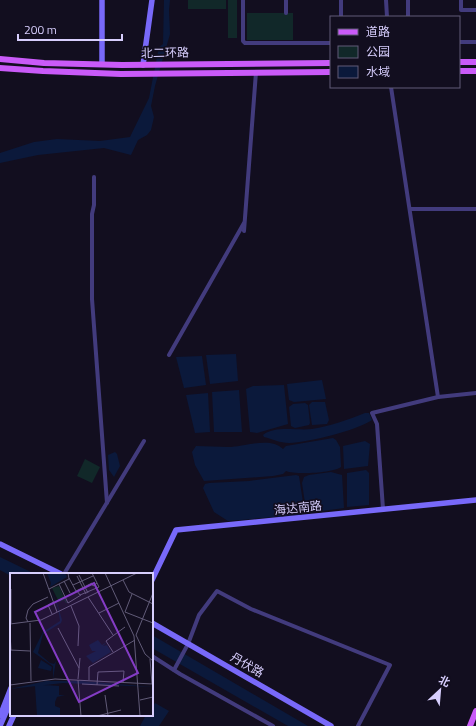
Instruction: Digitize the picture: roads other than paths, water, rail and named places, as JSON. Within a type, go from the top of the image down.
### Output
[{"type":"main road","name":"北二环路","points":[[0,59],[44,63],[100,64],[330,63]]},
{"type":"main road","points":[[460,62],[476,62]]},
{"type":"main road","name":"北二环路","points":[[0,68],[98,73],[330,72]]},
{"type":"main road","points":[[460,71],[476,71]]},
{"type":"main road","points":[[470,726],[476,711]]},
{"type":"street","points":[[98,73],[100,64],[102,0]]},
{"type":"street","points":[[143,64],[152,0]]},
{"type":"street","points":[[243,0],[243,42],[245,43],[330,43]]},
{"type":"street","points":[[286,0],[286,13]]},
{"type":"street","points":[[340,16],[341,0]]},
{"type":"street","points":[[386,0],[387,16]]},
{"type":"street","points":[[408,0],[408,16]]},
{"type":"street","points":[[461,0],[460,10],[476,10]]},
{"type":"street","points":[[460,42],[476,42]]},
{"type":"street","points":[[244,231],[257,63]]},
{"type":"street","points":[[391,88],[438,397]]},
{"type":"street","points":[[94,177],[94,205],[92,214],[92,299],[107,503]]},
{"type":"street","points":[[410,209],[476,208]]},
{"type":"street","points":[[169,355],[244,222]]},
{"type":"street","points":[[383,509],[377,424],[372,412],[438,397],[476,393]]},
{"type":"street","points":[[63,573],[144,441]]},
{"type":"street","name":"海达南路","points":[[153,578],[176,530],[476,500]]},
{"type":"street","points":[[0,544],[60,573]]},
{"type":"street","points":[[174,668],[188,644],[199,615],[217,591],[251,609],[390,665],[358,726]]},
{"type":"street","name":"丹伏路","points":[[153,624],[331,726]]},
{"type":"street","points":[[153,657],[273,726]]},
{"type":"street","points":[[0,716],[10,691]]},
{"type":"street","points":[[0,726],[10,703]]},
{"type":"street","points":[[4,726],[10,712]]},
{"type":"street","points":[[9,726],[14,716]]},
{"type":"water","points":[[164,0],[170,0],[170,34],[155,86],[151,106],[154,117],[151,130],[147,135],[138,140],[131,155],[104,148],[38,155],[0,163],[0,153],[34,142],[57,139],[100,141],[130,137],[149,98],[158,48],[163,44]]},
{"type":"water","points":[[236,354],[238,381],[210,384],[206,355]]},
{"type":"water","points":[[202,356],[206,385],[184,388],[176,357]]},
{"type":"water","points":[[322,380],[326,399],[294,402],[289,400],[287,384]]},
{"type":"water","points":[[284,385],[288,424],[257,433],[250,432],[246,389],[253,386]]},
{"type":"water","points":[[239,390],[242,432],[214,432],[212,392]]},
{"type":"water","points":[[208,393],[210,432],[195,433],[186,395]]},
{"type":"water","points":[[312,402],[325,402],[329,420],[327,424],[312,425],[309,405]]},
{"type":"water","points":[[305,403],[308,405],[309,425],[295,428],[291,426],[289,407],[293,404]]},
{"type":"water","points":[[369,413],[372,420],[344,432],[320,438],[286,443],[264,437],[263,435],[280,429],[319,428]]},
{"type":"water","points":[[333,438],[340,447],[341,467],[331,471],[314,473],[297,473],[286,471],[283,474],[273,476],[204,481],[195,465],[192,452],[196,446],[235,447],[257,443],[271,443],[278,445],[283,449],[286,446]]},
{"type":"water","points":[[365,441],[370,444],[368,466],[344,469],[343,446]]},
{"type":"water","points":[[115,452],[117,454],[120,466],[114,477],[109,470],[108,455]]},
{"type":"water","points":[[366,470],[369,473],[369,505],[347,507],[347,473]]},
{"type":"water","points":[[331,472],[342,475],[344,508],[308,513],[306,510],[302,483],[304,477]]},
{"type":"water","points":[[296,475],[299,476],[304,509],[302,514],[299,515],[228,521],[214,512],[203,488],[205,484],[209,483],[249,481]]},
{"type":"water","points":[[0,557],[33,573],[10,573],[10,575],[0,570]]},
{"type":"water","points":[[153,636],[308,726],[288,726],[153,649]]},
{"type":"water","points":[[155,703],[169,711],[159,726],[140,726],[145,716],[153,716],[153,706]]}]
